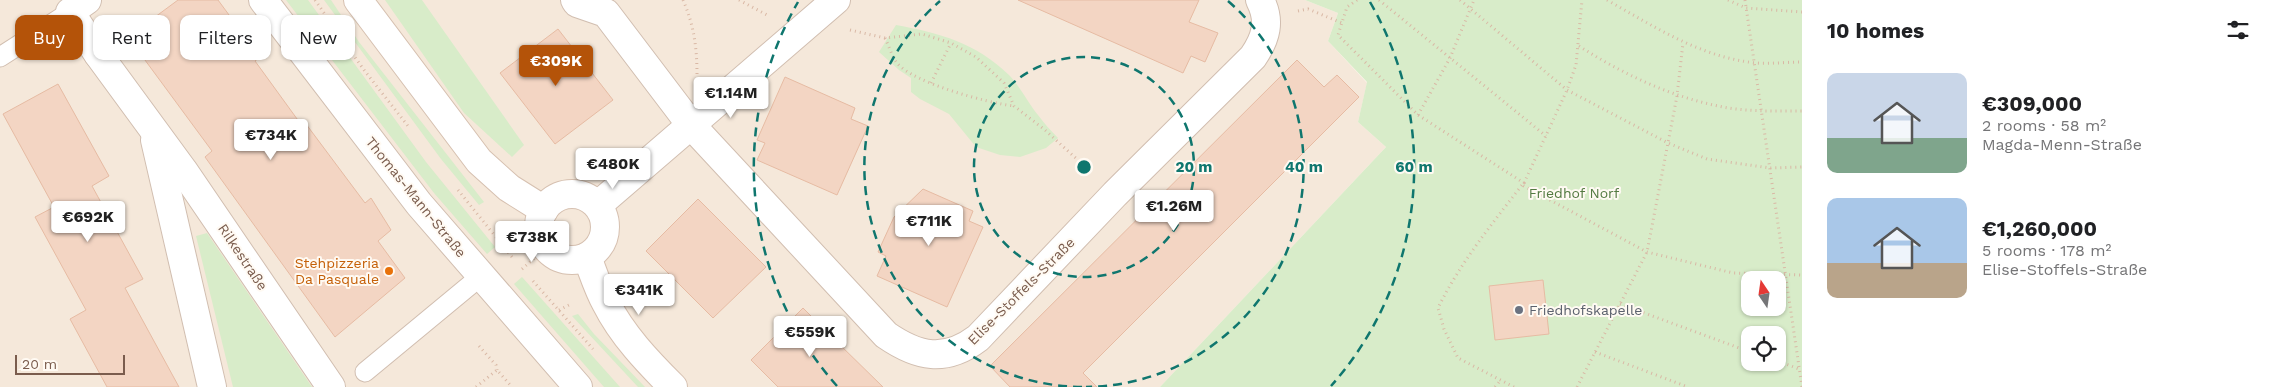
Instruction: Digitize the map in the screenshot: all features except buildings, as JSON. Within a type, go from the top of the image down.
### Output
[{"type":"street","name":"Thomas-Mann-Straße","points":[[263,0],[419,204],[578,387]]},
{"type":"street","points":[[358,0],[479,161],[509,188],[544,210]]},
{"type":"street","name":"Elise-Stoffels-Straße","points":[[575,0],[577,3],[606,13],[691,125],[886,336],[902,346],[923,354],[933,355],[955,352],[978,338],[1115,194],[1253,57],[1263,42],[1267,18],[1260,0]]},
{"type":"street","name":"Rilkestraße","points":[[73,4],[98,54],[152,128],[331,387]]},
{"type":"street","points":[[598,206],[829,6]]},
{"type":"street","name":"Rilkestraße","points":[[152,128],[212,387]]},
{"type":"street","points":[[569,194],[585,196],[598,206],[605,219],[605,234],[598,247],[586,257],[572,260],[558,257],[546,248],[541,236],[540,223],[544,210],[554,199],[569,194]]},
{"type":"street","points":[[586,257],[605,303],[626,336],[673,387]]},
{"type":"lane","points":[[0,57],[73,4]]},
{"type":"lane","points":[[365,372],[481,276]]},
{"type":"path","points":[[683,0],[693,28],[697,54],[691,125]]},
{"type":"path","points":[[1357,0],[1348,7],[1338,34],[1418,115],[1523,184],[1647,252],[1741,273]]},
{"type":"path","points":[[1379,0],[1546,136]]},
{"type":"path","points":[[1460,0],[1567,90],[1668,143],[1708,159],[1770,168],[1802,167]]},
{"type":"path","points":[[1418,115],[1450,58],[1474,0]]},
{"type":"path","points":[[1514,387],[1458,358],[1444,329],[1438,308],[1450,283],[1474,247],[1523,184],[1546,136],[1576,65],[1582,0]]},
{"type":"path","points":[[1607,0],[1684,43],[1719,56],[1754,63],[1802,62]]},
{"type":"path","points":[[1728,0],[1746,8],[1802,12]]},
{"type":"path","points":[[1745,0],[1784,271]]},
{"type":"path","points":[[829,6],[837,23],[856,33],[886,38],[922,34],[951,43],[976,56],[1004,83],[1014,106],[1064,147],[1115,194]]},
{"type":"path","points":[[1308,9],[1342,23]]},
{"type":"path","points":[[886,38],[897,63],[914,76],[991,103],[1014,106]]},
{"type":"path","points":[[931,83],[951,43]]},
{"type":"path","points":[[1577,387],[1647,252],[1677,96],[1684,43]]},
{"type":"path","points":[[1579,46],[1599,58],[1677,96],[1720,107],[1761,111],[1802,111]]},
{"type":"path","points":[[522,269],[546,248]]},
{"type":"path","points":[[1786,275],[1802,275]]},
{"type":"path","points":[[1786,282],[1802,387]]},
{"type":"path","points":[[1620,304],[1741,349]]},
{"type":"path","points":[[479,346],[512,387]]},
{"type":"path","points":[[1595,352],[1688,387]]},
{"type":"path","points":[[1786,365],[1799,369]]},
{"type":"path","points":[[476,387],[497,370]]},
{"type":"path","points":[[1495,387],[1500,381]]},
{"type":"shaded area","points":[[0,0],[1305,0],[1338,13],[1328,41],[1367,83],[1358,122],[1386,147],[1160,387],[0,387]]},
{"type":"green space","points":[[286,0],[308,0],[319,15],[298,15]]},
{"type":"green space","points":[[324,0],[331,0],[341,15],[335,15]]},
{"type":"green space","points":[[385,0],[422,0],[524,145],[512,157],[464,113]]},
{"type":"green space","name":"Friedhof Norf","points":[[1305,0],[1802,0],[1802,387],[1160,387],[1386,147],[1358,122],[1367,82],[1328,41],[1338,13]]},
{"type":"green space","points":[[896,25],[957,41],[984,55],[1013,79],[1034,110],[1058,138],[1046,148],[1020,157],[1000,155],[976,147],[949,114],[920,99],[911,92],[911,78],[879,52]]},
{"type":"green space","points":[[355,36],[484,202],[479,205],[441,159],[355,42]]},
{"type":"green space","points":[[332,60],[352,60],[426,162],[495,247],[487,254],[434,193]]},
{"type":"green space","points":[[207,233],[312,387],[233,387],[196,236]]},
{"type":"green space","points":[[522,277],[620,387],[604,387],[514,284]]},
{"type":"green space","points":[[578,314],[594,334],[645,387],[638,387],[572,316]]},
{"type":"place","name":"Stehpizzeria Da Pasquale","points":[[389,271]]},
{"type":"place","name":"Friedhofskapelle","points":[[1519,310]]}]
